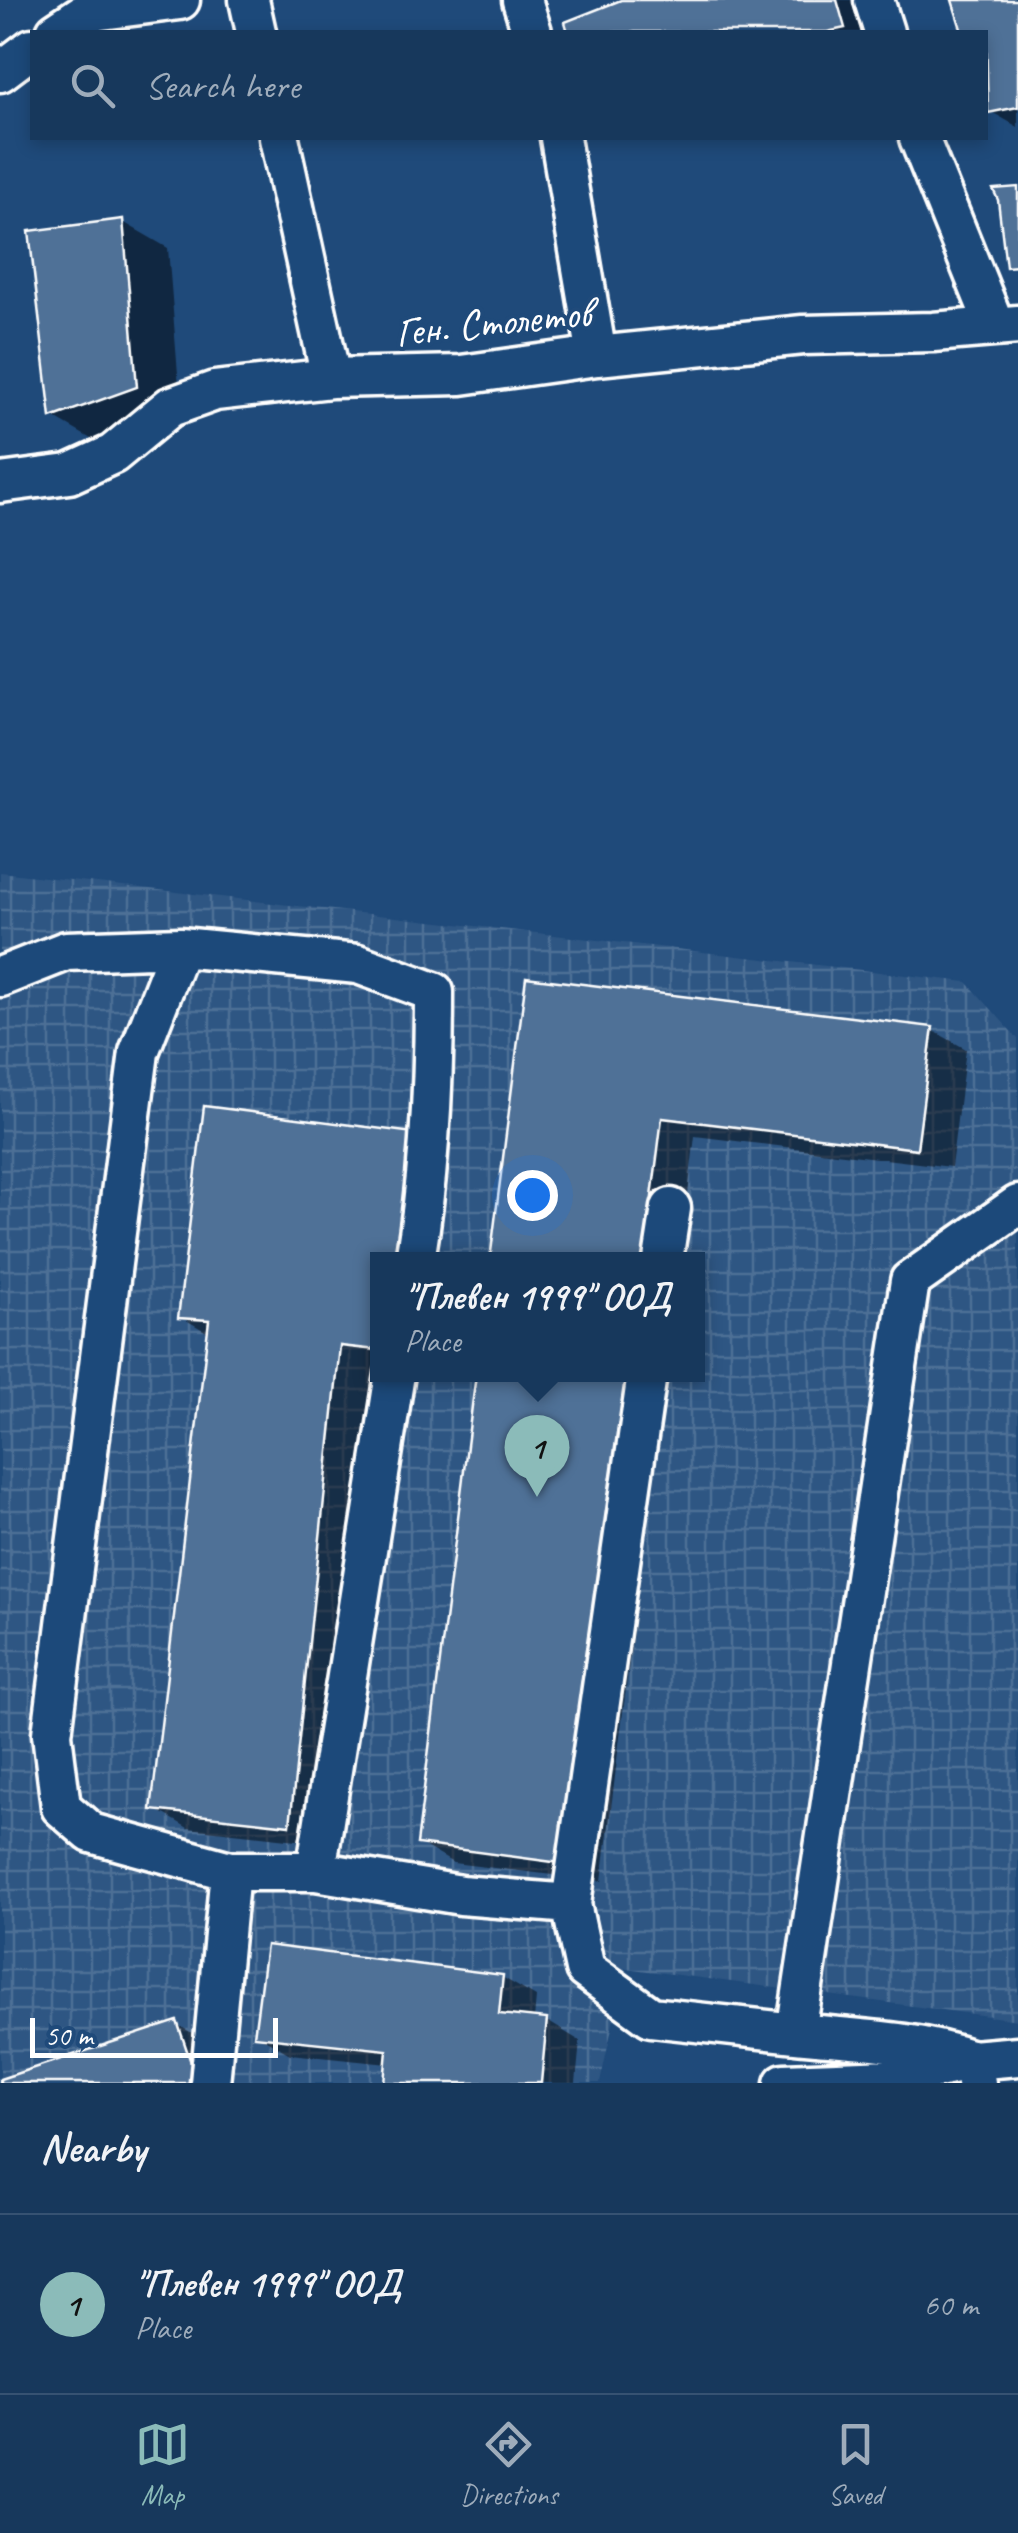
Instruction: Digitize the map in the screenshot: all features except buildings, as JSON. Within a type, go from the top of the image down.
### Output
[{"type":"street","points":[[59,30],[86,12],[180,0]]},
{"type":"street","points":[[249,0],[256,30]]},
{"type":"street","points":[[522,0],[531,30]]},
{"type":"street","points":[[874,0],[883,30]]},
{"type":"street","points":[[0,72],[30,50]]},
{"type":"street","points":[[279,140],[331,378]]},
{"type":"street","points":[[560,140],[597,356]]},
{"type":"street","points":[[919,140],[1007,325]]},
{"type":"street","name":"Ген. Столетов","points":[[0,483],[68,474],[112,454],[170,408],[215,390],[331,378],[461,375],[803,334],[933,332],[1007,325]]},
{"type":"street","points":[[0,977],[66,950],[180,947],[358,964],[434,992],[434,1060],[415,1252]]},
{"type":"street","points":[[180,947],[139,1052],[52,1734],[61,1807],[90,1833],[230,1871],[316,1871],[461,1895],[570,1904]]},
{"type":"street","points":[[796,2033],[910,1281],[1018,1205]]},
{"type":"street","points":[[665,1252],[671,1208]]},
{"type":"street","points":[[316,1871],[394,1382]]},
{"type":"street","points":[[646,1382],[570,1904],[585,1969],[651,2018],[896,2043],[948,2052],[974,2072]]},
{"type":"street","points":[[210,2083],[230,1871]]},
{"type":"street","points":[[784,2083],[892,2080],[974,2072],[1018,2056]]},
{"type":"shaded area","points":[[0,872],[967,982],[1018,1039],[1018,2020],[625,1968],[600,2083],[0,2083]]},
{"type":"place","name":"\"Плевен 1999\" ООД","points":[[537,1497]]}]
